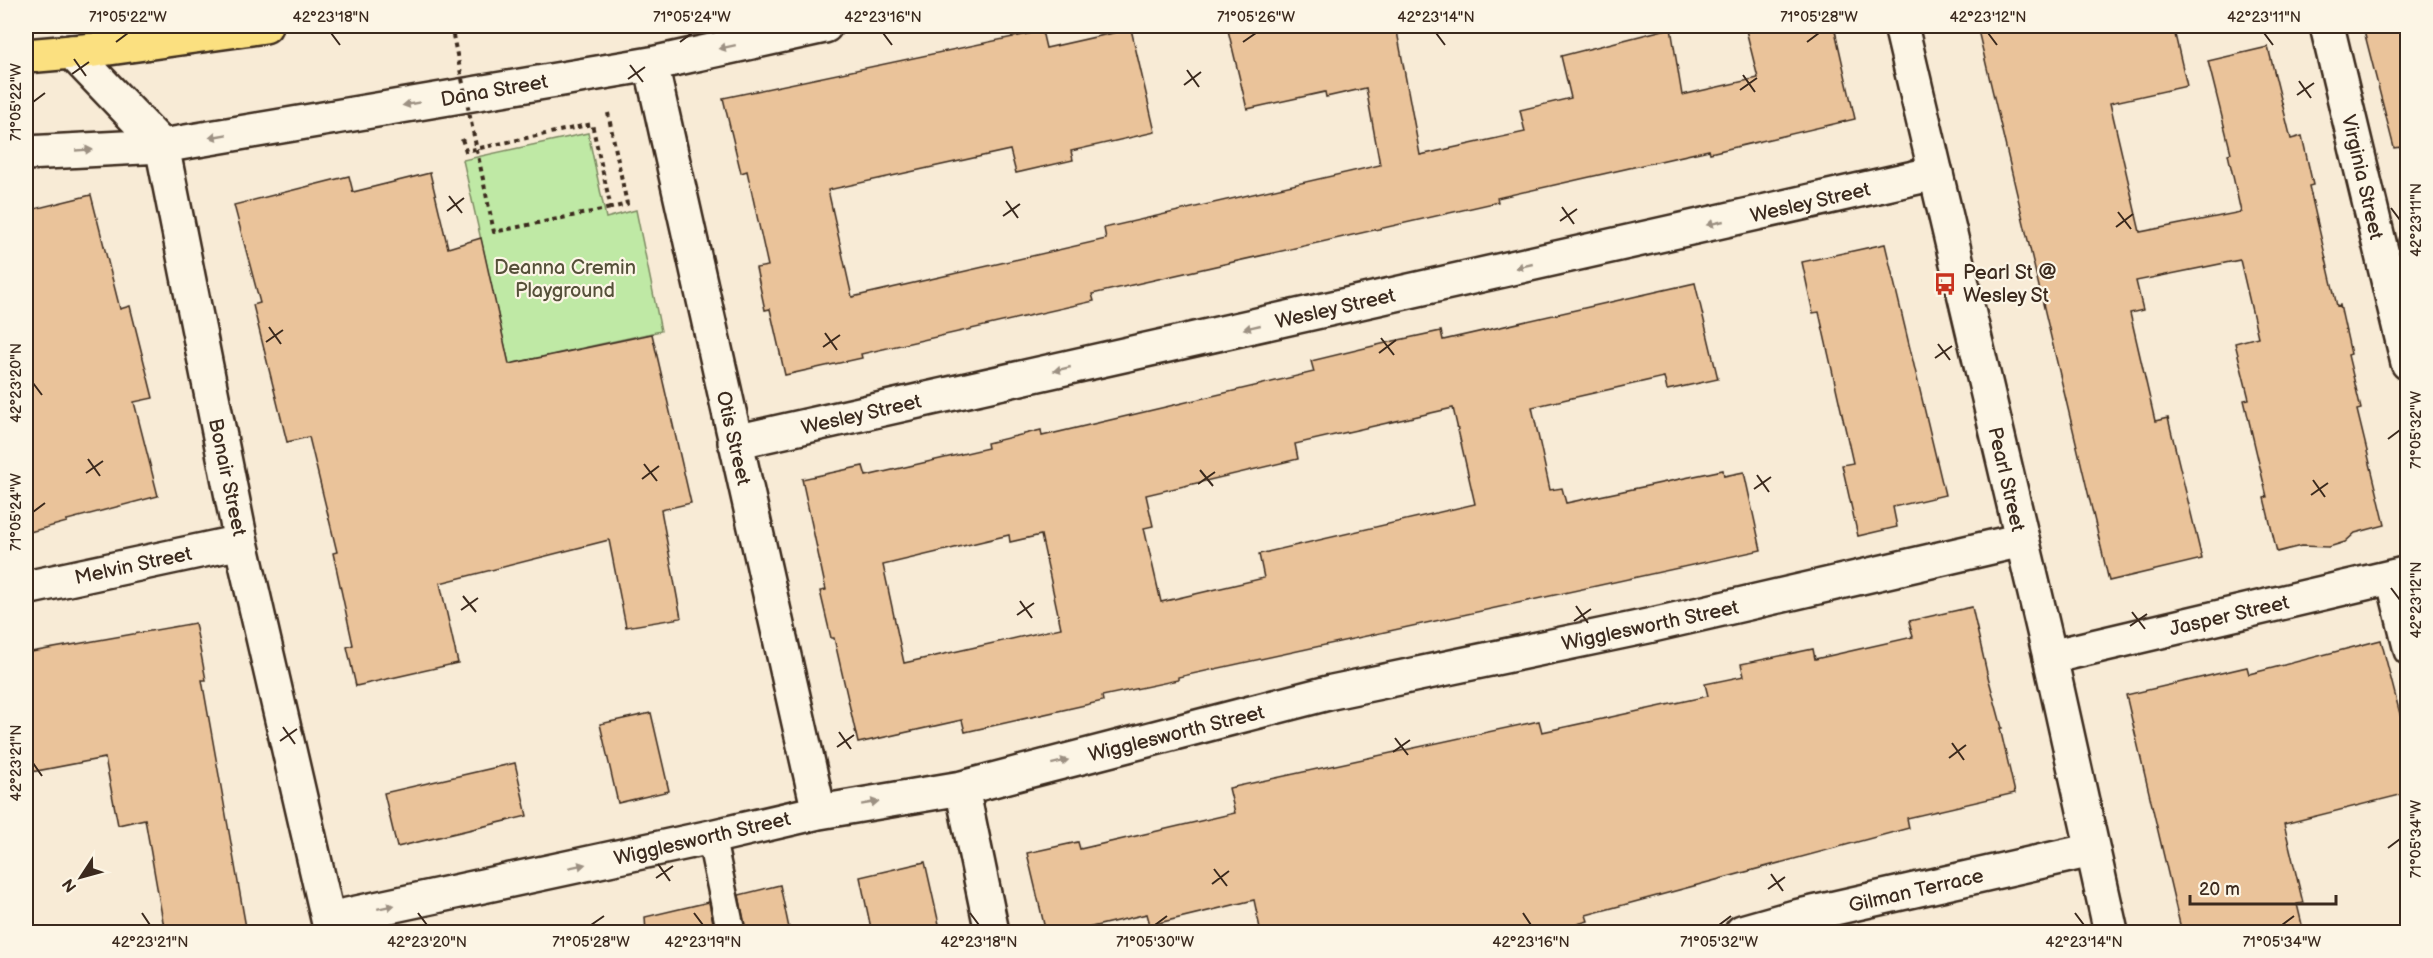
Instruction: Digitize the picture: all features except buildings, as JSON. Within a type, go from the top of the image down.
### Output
[{"type":"highway","points":[[26,57],[265,26]]},
{"type":"street","name":"Dana Street","points":[[26,153],[162,146],[651,64],[825,26]]},
{"type":"street","name":"Pearl Street","points":[[1902,26],[2050,657],[2111,933]]},
{"type":"street","name":"Virginia Street","points":[[2326,26],[2408,363]]},
{"type":"street","points":[[72,52],[162,146]]},
{"type":"street","name":"Otis Street","points":[[651,64],[819,812]]},
{"type":"street","name":"Bonair Street","points":[[162,146],[241,542],[330,926]]},
{"type":"street","name":"Wesley Street","points":[[735,442],[1936,173]]},
{"type":"street","name":"Wigglesworth Street","points":[[330,926],[819,812],[962,788],[1332,692],[1660,623],[2022,540]]},
{"type":"street","name":"Melvin Street","points":[[26,588],[241,542]]},
{"type":"street","name":"Jasper Street","points":[[2050,657],[2399,575]]},
{"type":"street","points":[[962,788],[992,933]]},
{"type":"street","name":"Gilman Terrace","points":[[1742,933],[1795,917],[2092,850]]},
{"type":"lane","points":[[2399,575],[2408,651]]},
{"type":"lane","points":[[711,837],[731,933]]},
{"type":"path","points":[[451,26],[494,232],[627,204],[608,112]]},
{"type":"path","points":[[462,137],[466,151],[592,124],[611,208]]},
{"type":"green space","name":"Deanna Cremin Playground","points":[[588,133],[606,218],[636,210],[661,331],[509,364],[463,160]]},
{"type":"place","name":"Pearl St @ Wesley St","points":[[1945,284]]}]
